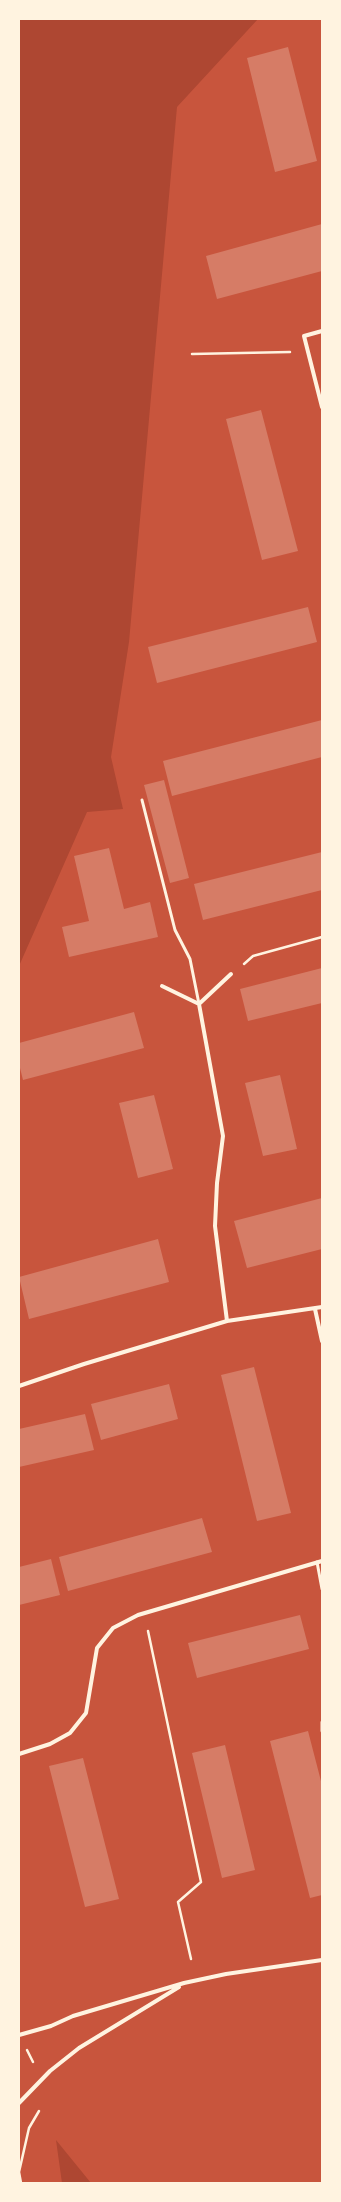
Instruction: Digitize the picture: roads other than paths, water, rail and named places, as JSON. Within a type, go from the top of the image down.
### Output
[{"type":"street","points":[[322,331],[304,336],[322,407]]},
{"type":"street","points":[[200,1004],[231,974]]},
{"type":"street","points":[[162,986],[200,1004]]},
{"type":"street","points":[[200,1004],[223,1136],[217,1183],[215,1226],[227,1321]]},
{"type":"street","points":[[19,1386],[84,1364],[227,1321],[322,1307]]},
{"type":"street","points":[[315,1309],[322,1341]]},
{"type":"street","points":[[19,1754],[50,1744],[70,1732],[86,1713],[97,1648],[113,1628],[144,1613],[322,1561]]},
{"type":"street","points":[[19,2035],[51,2026],[73,2016],[184,1983],[226,1974],[322,1960]]},
{"type":"street","points":[[19,2103],[50,2071],[79,2048],[184,1983]]},
{"type":"lane","points":[[142,800],[175,930],[190,959],[200,1004]]},
{"type":"lane","points":[[316,1562],[322,1589]]},
{"type":"lane","points":[[322,1722],[322,1731]]}]
